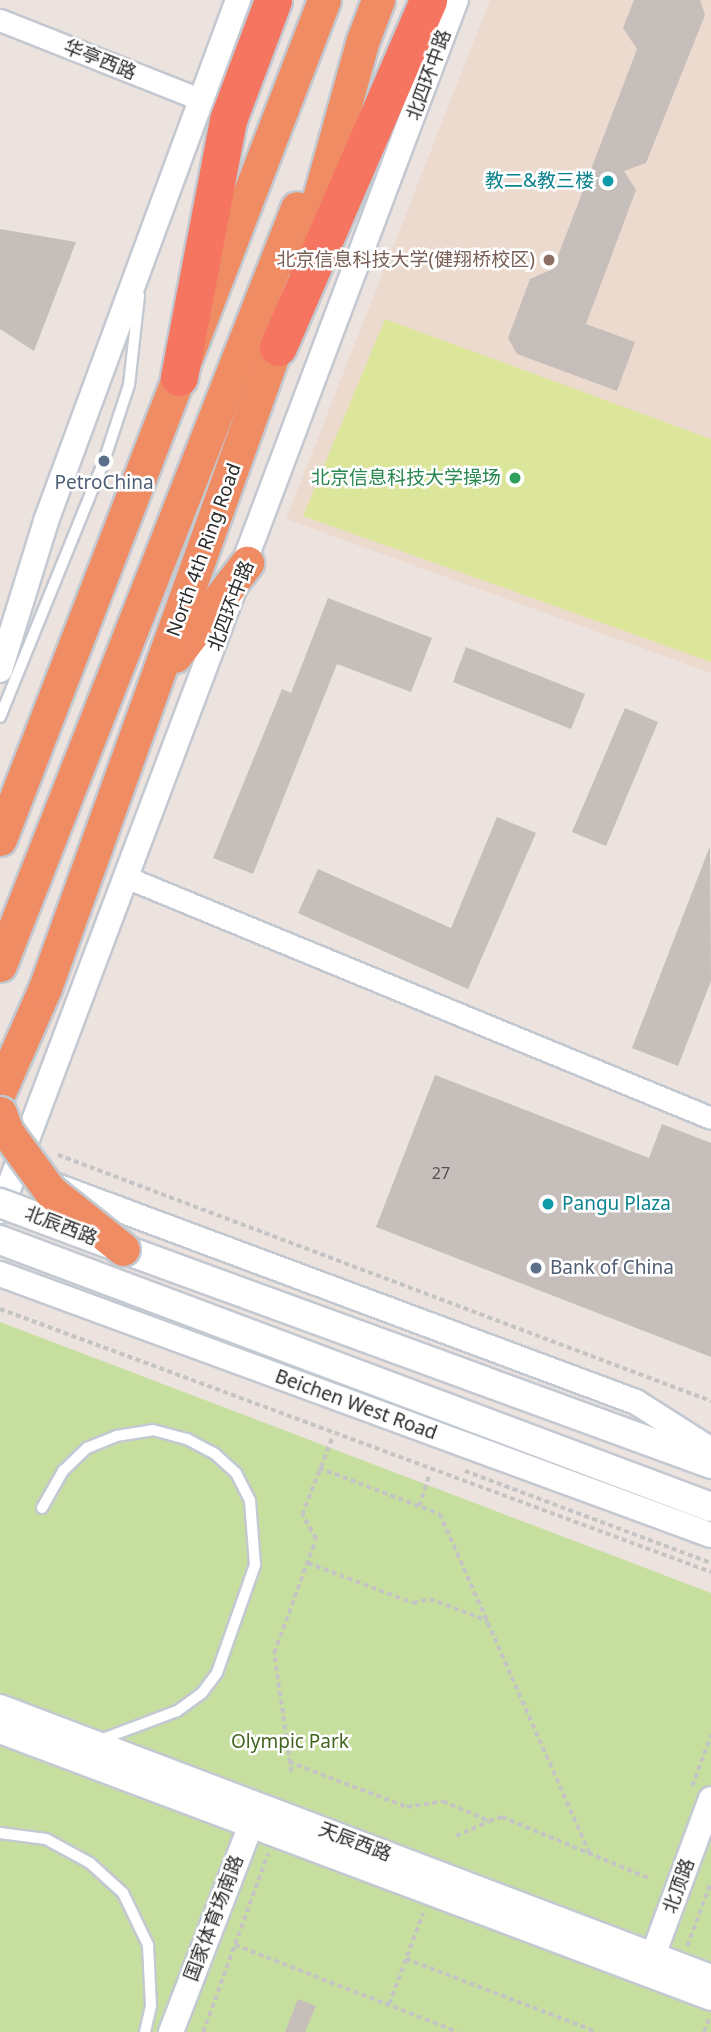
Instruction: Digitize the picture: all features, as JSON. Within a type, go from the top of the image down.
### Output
[{"type":"highway","points":[[179,377],[228,120],[273,0]]},
{"type":"highway","points":[[0,839],[324,0]]},
{"type":"highway","name":"North 4th Ring Road","points":[[0,1090],[45,988],[278,347],[363,40],[378,0]]},
{"type":"highway","points":[[278,347],[428,0]]},
{"type":"highway","points":[[0,965],[363,40]]},
{"type":"highway","points":[[157,680],[247,563]]},
{"type":"highway","points":[[0,1113],[7,1132],[50,1191],[122,1249]]},
{"type":"main road","name":"北辰西路","points":[[0,1203],[122,1249]]},
{"type":"main road","name":"北辰西路","points":[[0,1240],[112,1283]]},
{"type":"main road","points":[[122,1249],[711,1464]]},
{"type":"main road","name":"Beichen West Road","points":[[112,1283],[711,1507]]},
{"type":"street","points":[[0,670],[46,521],[144,245],[238,0]]},
{"type":"street","name":"北四环中路","points":[[0,1211],[29,1144],[456,0]]},
{"type":"street","name":"华亭西路","points":[[0,20],[200,99]]},
{"type":"street","points":[[128,877],[711,1118]]},
{"type":"street","points":[[17,1171],[636,1402],[711,1450]]},
{"type":"street","name":"Beichen West Road","points":[[0,1274],[711,1535]]},
{"type":"street","name":"天辰西路","points":[[0,1707],[94,1742],[255,1814],[279,1834],[650,1965],[680,1966],[711,1978]]},
{"type":"street","name":"天辰西路","points":[[0,1731],[255,1814],[650,1965],[710,2008]]},
{"type":"street","name":"北顶路","points":[[650,1965],[711,1799]]},
{"type":"street","name":"国家体育场南路","points":[[171,2032],[255,1814]]},
{"type":"lane","points":[[0,717],[94,486],[129,385],[144,245]]},
{"type":"lane","points":[[42,1508],[63,1471],[88,1448],[116,1436],[153,1430],[187,1439],[215,1454],[236,1473],[250,1501],[255,1565],[217,1673],[202,1693],[177,1711],[94,1742]]},
{"type":"lane","points":[[0,1833],[46,1839],[90,1863],[123,1893],[148,1945],[151,2006],[145,2032]]},
{"type":"path","points":[[29,1144],[711,1401]]},
{"type":"path","points":[[0,1309],[711,1572]]},
{"type":"path","points":[[291,1772],[274,1653],[316,1539],[302,1515],[332,1438]]},
{"type":"path","points":[[319,1468],[440,1514],[591,1856]]},
{"type":"path","points":[[419,1506],[429,1475]]},
{"type":"path","points":[[308,1563],[413,1603],[430,1599],[488,1622]]},
{"type":"path","points":[[289,1762],[407,1808],[443,1801],[489,1821]]},
{"type":"path","points":[[456,1836],[502,1817],[651,1880]]},
{"type":"path","points":[[203,2032],[279,1834]]},
{"type":"path","points":[[680,1966],[711,1882]]},
{"type":"path","points":[[389,2005],[425,1908]]},
{"type":"path","points":[[235,1944],[458,2032]]},
{"type":"path","points":[[406,1959],[597,2032]]},
{"type":"path","points":[[704,2032],[710,2008]]},
{"type":"shaded area","name":"北京信息科技大学(健翔桥校区)","points":[[490,0],[711,0],[711,673],[286,519]]},
{"type":"green space","name":"北京信息科技大学操场","points":[[385,319],[711,439],[711,662],[303,516]]},
{"type":"green space","name":"Olympic Park","points":[[0,1322],[711,1593],[711,2032],[0,2032]]},
{"type":"building","name":"教二&教三楼","points":[[634,0],[700,0],[705,15],[646,163],[624,171],[636,190],[586,324],[635,342],[617,391],[517,354],[508,338],[530,279],[553,269],[637,49],[623,28]]},
{"type":"building","points":[[0,229],[76,242],[34,351],[0,329]]},
{"type":"building","points":[[328,598],[432,638],[411,692],[337,664],[253,874],[213,858],[282,689],[291,693]]},
{"type":"building","points":[[466,647],[585,694],[571,729],[453,682]]},
{"type":"building","points":[[625,708],[658,722],[606,846],[572,832]]},
{"type":"building","points":[[497,817],[536,833],[468,989],[298,913],[318,869],[451,928]]},
{"type":"building","points":[[710,846],[711,981],[678,1066],[632,1048]]},
{"type":"building","name":"Pangu Plaza","points":[[435,1075],[649,1158],[662,1124],[711,1143],[711,1357],[376,1227]]},
{"type":"building","points":[[298,1999],[316,2006],[305,2032],[285,2032]]},
{"type":"place","name":"教二&教三楼","points":[[608,181]]},
{"type":"place","name":"北京信息科技大学(健翔桥校区)","points":[[549,260]]},
{"type":"place","name":"PetroChina","points":[[104,461]]},
{"type":"place","name":"北京信息科技大学操场","points":[[515,478]]},
{"type":"place","name":"Pangu Plaza","points":[[548,1204]]},
{"type":"place","name":"Bank of China","points":[[536,1268]]}]
